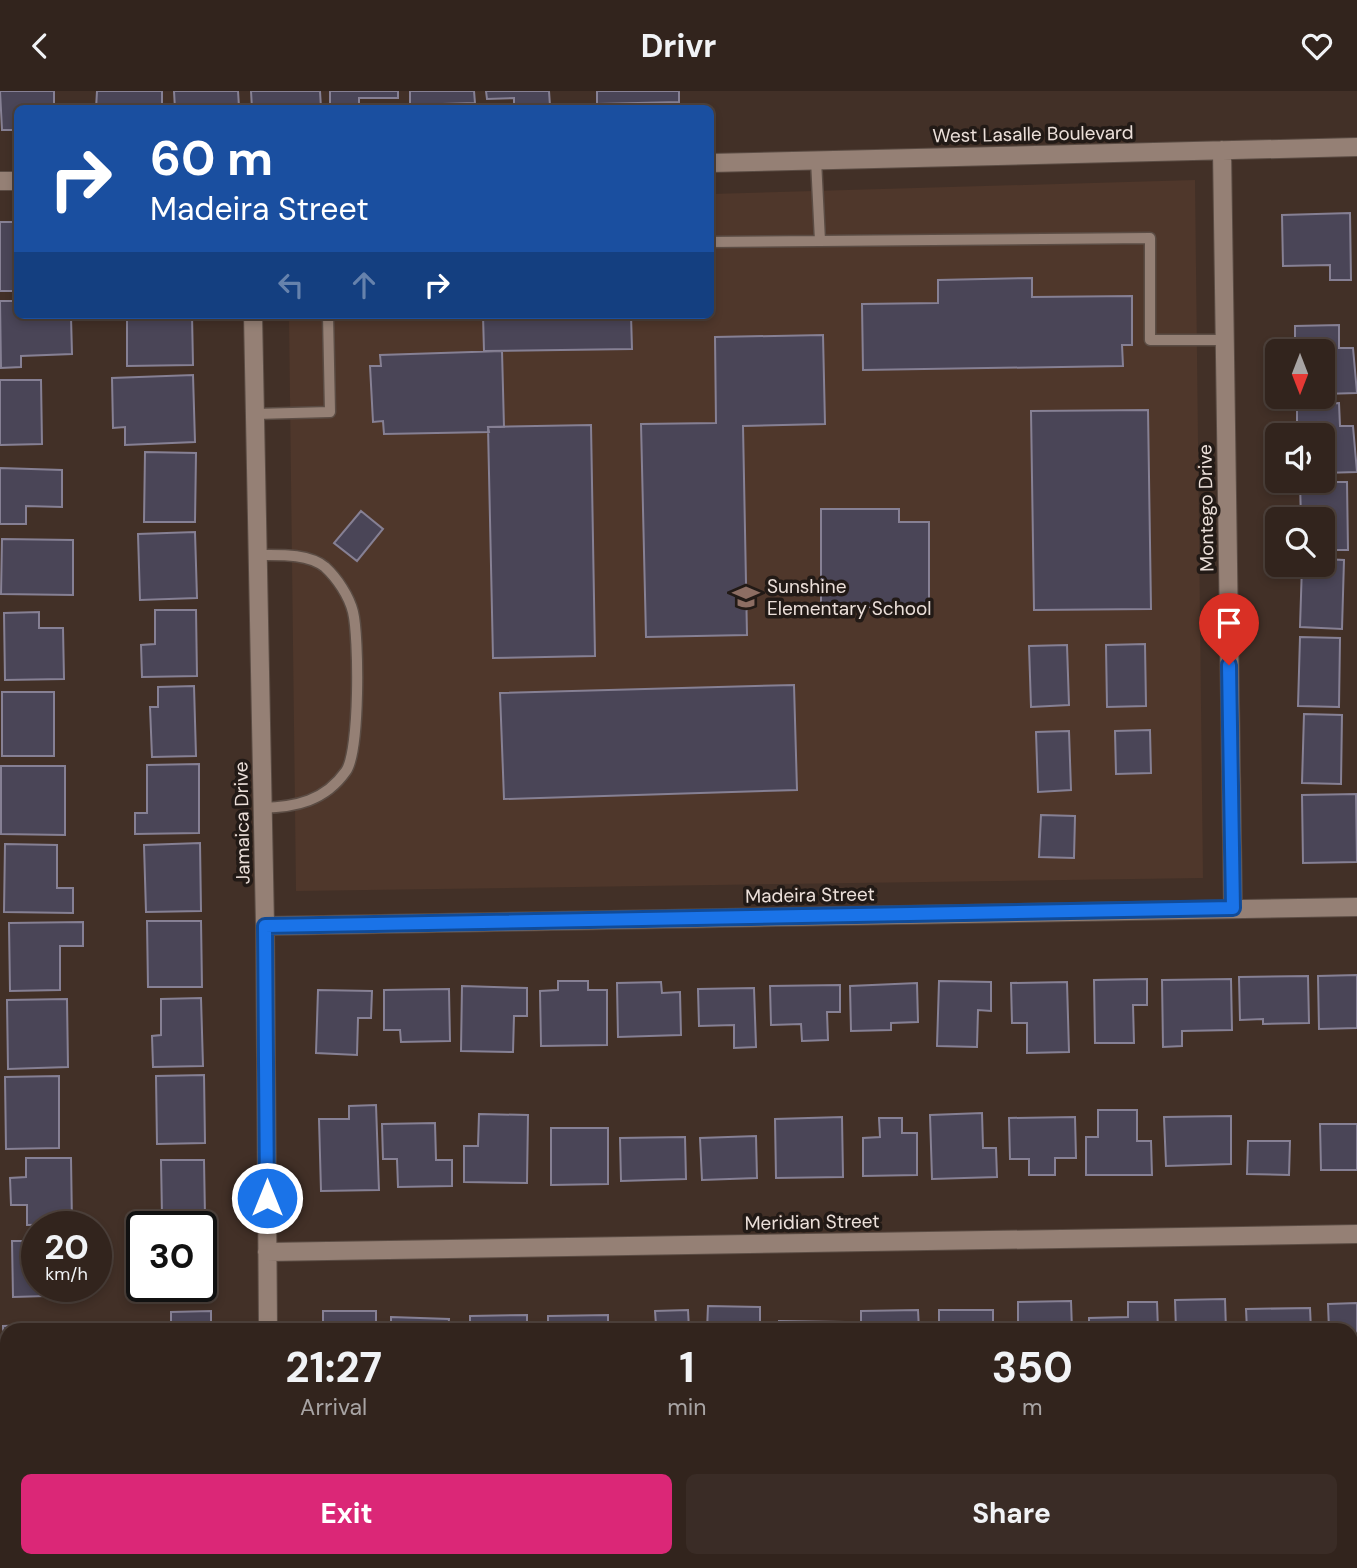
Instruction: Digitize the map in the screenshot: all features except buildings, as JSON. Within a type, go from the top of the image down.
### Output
[{"type":"street","name":"West Lasalle Boulevard","points":[[714,163],[1357,147]]},
{"type":"street","name":"Montego Drive","points":[[1223,150],[1233,908]]},
{"type":"street","name":"Jamaica Drive","points":[[253,319],[265,926],[268,1323]]},
{"type":"street","name":"Madeira Street","points":[[265,926],[1357,907]]},
{"type":"street","name":"Meridian Street","points":[[267,1252],[1357,1234]]},
{"type":"lane","points":[[816,160],[820,241]]},
{"type":"lane","points":[[714,242],[1150,239],[1150,340],[1225,340]]},
{"type":"lane","points":[[255,414],[330,412],[328,319]]},
{"type":"lane","points":[[257,555],[305,558],[324,566],[348,597],[354,615],[356,699],[355,737],[348,768],[334,786],[310,802],[295,807],[262,808]]},
{"type":"shaded area","name":"Sunshine Elementary School","points":[[1195,180],[1203,878],[296,891],[289,319],[714,319],[714,194]]},
{"type":"place","name":"Sunshine Elementary School","points":[[746,597]]},
{"type":"route","points":[[267,1198],[265,926],[1233,908],[1229,665]]}]
